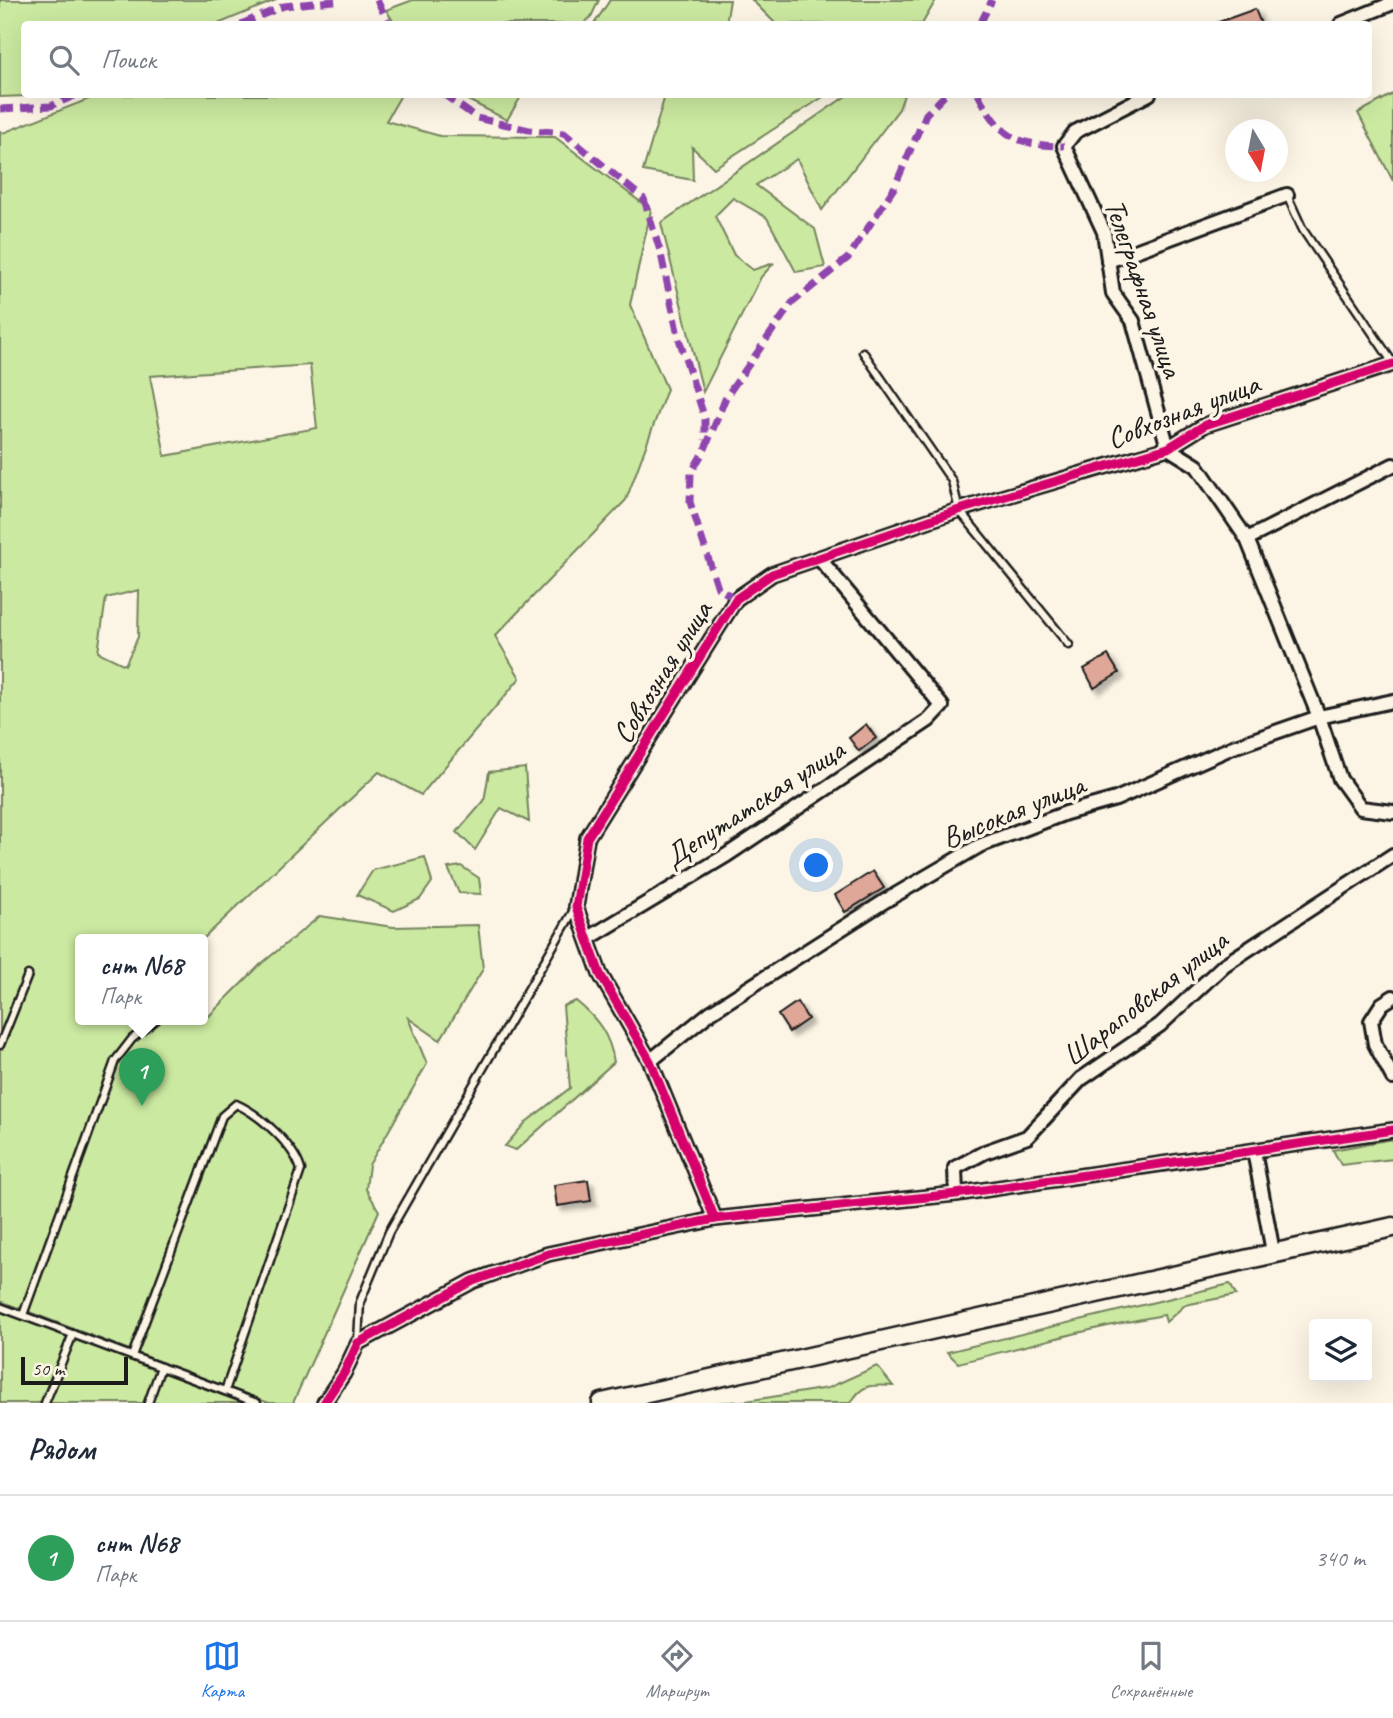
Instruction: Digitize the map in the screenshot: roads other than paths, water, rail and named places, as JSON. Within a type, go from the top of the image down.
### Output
[{"type":"street","points":[[1348,21],[1393,4]]},
{"type":"street","name":"Телеграфная улица","points":[[1141,98],[1074,132],[1064,146],[1104,232],[1113,293],[1132,321],[1168,448]]},
{"type":"street","points":[[1108,261],[1287,195]]},
{"type":"street","name":"Совхозная улица","points":[[576,906],[587,838],[736,599],[772,574],[959,510],[1168,448],[1205,425],[1393,363]]},
{"type":"street","points":[[1168,448],[1197,466],[1247,539],[1319,717],[1340,779],[1361,807],[1393,812]]},
{"type":"street","points":[[1247,539],[1393,465]]},
{"type":"street","name":"Депутатская улица","points":[[589,938],[727,855],[929,720],[942,706],[819,558]]},
{"type":"street","name":"Высокая улица","points":[[650,1061],[711,1012],[885,901],[979,846],[1066,813],[1115,799],[1233,747],[1319,717],[1393,701]]},
{"type":"street","name":"Шараповская улица","points":[[956,1194],[956,1168],[985,1152],[1027,1137],[1081,1079],[1160,1025],[1224,965],[1393,855]]},
{"type":"street","points":[[576,906],[600,974],[650,1061],[715,1219]]},
{"type":"street","points":[[1393,997],[1382,1004],[1371,1021],[1375,1044],[1393,1078]]},
{"type":"street","points":[[324,1403],[344,1373],[358,1343],[473,1281],[548,1254],[715,1219],[956,1194],[1393,1130]]},
{"type":"street","points":[[1254,1151],[1273,1252]]},
{"type":"street","points":[[602,1403],[1393,1227]]},
{"type":"lane","name":"Совхозная улица","points":[[1287,195],[1303,230],[1393,363]]},
{"type":"lane","points":[[863,352],[952,481],[959,510],[1069,645]]},
{"type":"lane","points":[[358,1343],[360,1302],[388,1232],[576,906]]},
{"type":"lane","points":[[0,1045],[28,975]]},
{"type":"lane","points":[[23,1315],[115,1061],[132,1039],[150,1025]]},
{"type":"lane","points":[[132,1356],[222,1116],[236,1104],[247,1109],[297,1156],[301,1170],[225,1391]]},
{"type":"lane","points":[[0,1307],[257,1403]]},
{"type":"lane","points":[[45,1403],[73,1334]]},
{"type":"lane","points":[[148,1403],[161,1367]]},
{"type":"place","name":"снт N68","points":[[142,1106]]}]
